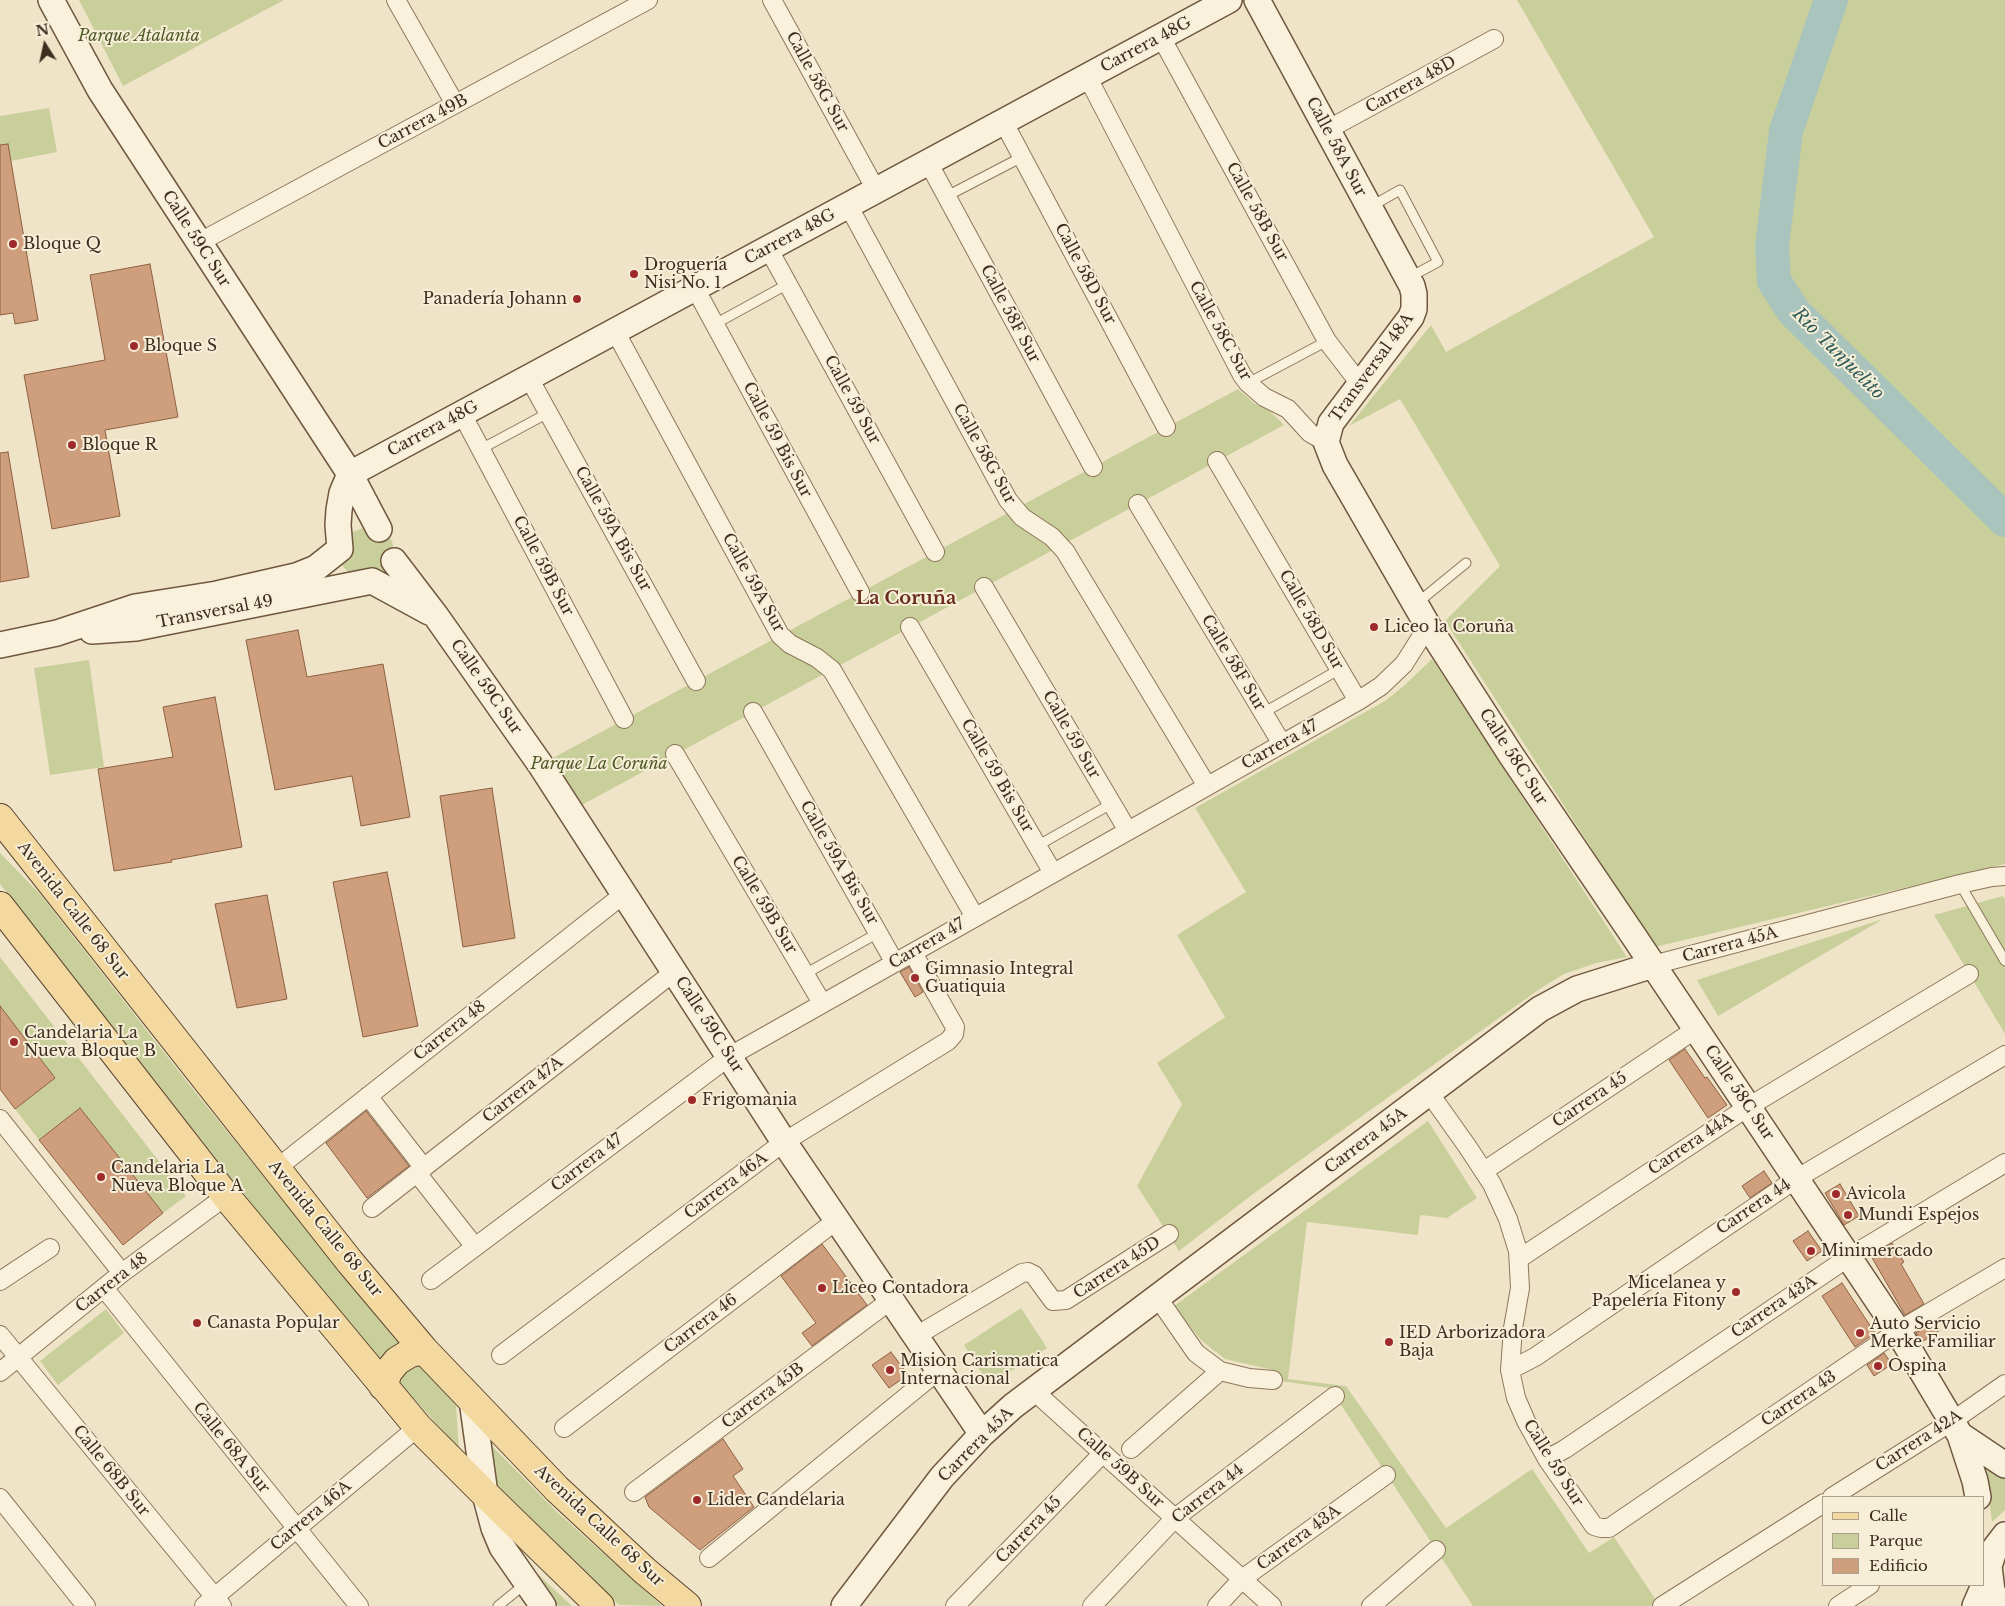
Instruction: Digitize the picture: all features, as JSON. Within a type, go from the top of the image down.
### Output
[{"type":"main road","name":"Avenida Calle 68 Sur","points":[[0,818],[350,1262],[424,1350],[557,1489],[645,1571],[687,1606]]},
{"type":"main road","points":[[0,906],[226,1196],[418,1427],[600,1606]]},
{"type":"main road","points":[[384,1386],[388,1372],[397,1361],[410,1353],[424,1350]]},
{"type":"street","name":"Calle 59C Sur","points":[[51,0],[100,90],[350,474],[379,529]]},
{"type":"street","points":[[396,0],[455,104]]},
{"type":"street","name":"Carrera 49B","points":[[198,243],[648,0]]},
{"type":"street","name":"Calle 58G Sur","points":[[772,0],[876,190]]},
{"type":"street","name":"Carrera 48G","points":[[350,474],[1229,0]]},
{"type":"street","name":"Calle 58A Sur","points":[[1257,0],[1411,286]]},
{"type":"street","name":"Calle 58B Sur","points":[[1161,36],[1328,341],[1360,384]]},
{"type":"street","name":"Carrera 48D","points":[[1327,130],[1494,39]]},
{"type":"street","name":"Calle 58C Sur","points":[[1087,76],[1221,337],[1248,383],[1264,397],[1288,409],[1310,433],[1326,442],[1335,465],[1428,626],[1510,755],[1898,1331],[1955,1428],[1975,1481],[1978,1496]]},
{"type":"street","name":"Calle 58D Sur","points":[[1003,122],[1166,427]]},
{"type":"street","name":"Calle 58F Sur","points":[[928,162],[1092,467]]},
{"type":"street","name":"Calle 58G Sur","points":[[848,205],[1008,500],[1022,518],[1052,537],[1065,551],[1207,786]]},
{"type":"street","name":"Calle 59 Sur","points":[[768,248],[935,552]]},
{"type":"street","name":"Transversal 48A","points":[[1326,442],[1331,423],[1411,317],[1414,309],[1411,286]]},
{"type":"street","name":"Calle 59 Bis Sur","points":[[695,288],[860,592]]},
{"type":"street","name":"Calle 59A Sur","points":[[615,331],[780,635],[790,644],[817,658],[832,670],[975,917]]},
{"type":"street","name":"Calle 59A Bis Sur","points":[[529,378],[696,681]]},
{"type":"street","name":"Calle 59B Sur","points":[[462,414],[624,719]]},
{"type":"street","name":"Calle 58D Sur","points":[[1217,461],[1358,701]]},
{"type":"street","points":[[340,549],[345,539],[357,529],[366,527],[379,529],[392,541],[395,554],[394,561],[385,575],[372,581],[358,580],[346,572],[340,560],[338,525],[342,493],[350,474]]},
{"type":"street","name":"Calle 58F Sur","points":[[1138,504],[1282,744]]},
{"type":"street","name":"Transversal 49","points":[[219,602],[269,583],[306,573],[323,563],[340,549]]},
{"type":"street","name":"Calle 59C Sur","points":[[394,561],[436,616],[540,764],[784,1142],[982,1434]]},
{"type":"street","name":"Calle 59C Sur","points":[[372,581],[436,616]]},
{"type":"street","name":"Transversal 49","points":[[0,645],[57,633],[135,607],[219,602],[372,581]]},
{"type":"street","name":"Calle 59 Sur","points":[[984,587],[1128,831]]},
{"type":"street","name":"Carrera 47","points":[[431,1280],[730,1056],[1358,701],[1392,676],[1404,664],[1428,626]]},
{"type":"street","name":"Calle 59 Bis Sur","points":[[910,627],[1053,873]]},
{"type":"street","name":"Calle 59A Bis Sur","points":[[753,712],[895,962]]},
{"type":"street","name":"Calle 59B Sur","points":[[675,754],[822,1003]]},
{"type":"street","name":"Carrera 45A","points":[[844,1606],[942,1477],[982,1434],[1034,1391],[1430,1094],[1540,1009],[1577,989],[1653,965],[1960,884],[2005,876]]},
{"type":"street","name":"Carrera 48","points":[[276,1169],[624,894]]},
{"type":"street","name":"Carrera 46A","points":[[501,1355],[784,1142],[948,1041],[954,1034],[955,1027],[913,953]]},
{"type":"street","name":"Carrera 47A","points":[[372,1208],[674,972]]},
{"type":"street","name":"Carrera 44A","points":[[1520,1258],[1748,1106],[1969,974]]},
{"type":"street","name":"Carrera 45","points":[[1484,1171],[1696,1029]]},
{"type":"street","name":"Carrera 44","points":[[1510,1370],[1535,1357],[1796,1179],[2005,1055]]},
{"type":"street","name":"Calle 59 Sur","points":[[1430,1094],[1484,1171],[1508,1219],[1520,1258],[1520,1288],[1513,1328],[1510,1370],[1516,1398],[1547,1459],[1594,1526]]},
{"type":"street","points":[[368,1096],[475,1247]]},
{"type":"street","points":[[0,1119],[122,1274]]},
{"type":"street","name":"Carrera 43A","points":[[1547,1459],[1848,1257],[2005,1163]]},
{"type":"street","name":"Carrera 48","points":[[0,1372],[104,1288],[226,1196]]},
{"type":"street","name":"Carrera 46","points":[[564,1428],[838,1220]]},
{"type":"street","name":"Carrera 45D","points":[[916,1336],[1022,1273],[1028,1272],[1034,1275],[1053,1301],[1066,1300],[1169,1234]]},
{"type":"street","points":[[3,1272],[50,1248]]},
{"type":"street","name":"Carrera 43","points":[[1594,1526],[1609,1528],[1898,1331],[2005,1268]]},
{"type":"street","name":"Calle 68A Sur","points":[[104,1288],[296,1529],[360,1606]]},
{"type":"street","points":[[1158,1298],[1196,1353],[1220,1372],[1249,1378],[1273,1380]]},
{"type":"street","name":"Carrera 45B","points":[[634,1492],[891,1300]]},
{"type":"street","name":"Calle 68B Sur","points":[[0,1335],[214,1603]]},
{"type":"street","points":[[709,1558],[939,1370]]},
{"type":"street","points":[[1131,1448],[1220,1372]]},
{"type":"street","name":"Carrera 42A","points":[[1834,1496],[1955,1428],[2005,1384]]},
{"type":"street","name":"Calle 59B Sur","points":[[1034,1391],[1272,1606]]},
{"type":"street","name":"Carrera 44","points":[[1092,1606],[1175,1518],[1335,1396]]},
{"type":"street","points":[[472,1400],[485,1494],[494,1528],[502,1547],[543,1606]]},
{"type":"street","name":"Carrera 46A","points":[[214,1603],[296,1529],[418,1427]]},
{"type":"street","name":"Calle 58C Sur","points":[[1955,1428],[2005,1465]]},
{"type":"street","name":"Carrera 45","points":[[955,1606],[1103,1453]]},
{"type":"street","name":"Carrera 43A","points":[[1217,1606],[1242,1579],[1386,1475]]},
{"type":"street","points":[[0,1498],[86,1606]]},
{"type":"street","points":[[1662,1606],[1822,1504]]},
{"type":"street","points":[[1985,1580],[1995,1548],[2005,1535]]},
{"type":"street","points":[[1985,1540],[1992,1591],[2000,1606]]},
{"type":"street","points":[[1371,1606],[1436,1550]]},
{"type":"street","points":[[1838,1606],[1868,1586]]},
{"type":"street","points":[[1975,1606],[1983,1586]]},
{"type":"lane","points":[[946,196],[1022,157]]},
{"type":"lane","points":[[1369,208],[1400,190],[1438,262],[1411,286]]},
{"type":"lane","points":[[715,324],[788,284]]},
{"type":"lane","points":[[1248,383],[1328,341]]},
{"type":"lane","points":[[481,449],[548,413]]},
{"type":"lane","points":[[1416,604],[1466,563]]},
{"type":"lane","points":[[1263,713],[1340,669]]},
{"type":"lane","points":[[1037,846],[1111,804]]},
{"type":"lane","points":[[1960,884],[2005,961]]},
{"type":"lane","points":[[805,974],[878,932]]},
{"type":"lane","points":[[498,1606],[526,1583]]},
{"type":"green space","name":"Parque Atalanta","points":[[79,0],[284,0],[123,86]]},
{"type":"green space","points":[[1517,0],[2005,0],[2005,864],[1655,947],[1445,621],[1500,566],[1400,399],[1349,426],[1431,325],[1446,352],[1654,237]]},
{"type":"green space","points":[[49,108],[57,152],[0,163],[0,116]]},
{"type":"green space","name":"Parque La Coruña","points":[[1238,389],[1255,404],[1267,409],[1284,425],[580,806],[551,759]]},
{"type":"green space","points":[[366,527],[387,535],[392,541],[395,555],[390,571],[385,575],[352,577],[340,560],[350,533]]},
{"type":"green space","points":[[1432,659],[1627,957],[1596,963],[1564,974],[1541,988],[1253,1194],[1179,1251],[1137,1186],[1182,1104],[1157,1063],[1225,1017],[1177,935],[1246,892],[1195,808],[1385,701]]},
{"type":"green space","points":[[89,660],[104,767],[50,775],[34,668]]},
{"type":"green space","points":[[0,853],[40,894],[188,1083],[393,1337],[456,1405],[459,1449],[337,1312],[0,884]]},
{"type":"green space","points":[[2003,896],[2005,899],[2005,1034],[1934,915]]},
{"type":"green space","points":[[1883,919],[1718,1016],[1697,980]]},
{"type":"green space","points":[[0,957],[186,1196],[163,1213],[80,1108],[39,1140],[15,1109],[55,1078],[0,1006]]},
{"type":"green space","points":[[1428,1121],[1477,1198],[1447,1218],[1420,1215],[1418,1235],[1307,1222],[1288,1379],[1346,1386],[1446,1528],[1532,1469],[1589,1553],[1614,1537],[1660,1606],[1473,1606],[1330,1388],[1273,1380],[1273,1370],[1225,1359],[1202,1341],[1174,1306]]},
{"type":"green space","points":[[1021,1308],[1047,1348],[989,1385],[964,1345]]},
{"type":"green space","points":[[106,1309],[124,1333],[58,1385],[40,1361]]},
{"type":"green space","points":[[489,1443],[557,1512],[662,1606],[619,1605],[496,1488]]},
{"type":"green space","points":[[1982,1457],[2005,1477],[2005,1510],[1992,1522],[1988,1489]]},
{"type":"green space","points":[[527,1564],[572,1606],[558,1606]]},
{"type":"building","name":"Bloque Q","points":[[8,144],[38,320],[15,324],[13,313],[0,315],[0,145]]},
{"type":"building","points":[[150,264],[178,417],[105,430],[120,516],[52,529],[24,375],[105,360],[90,275]]},
{"type":"building","points":[[8,452],[29,577],[0,582],[0,453]]},
{"type":"building","points":[[298,630],[307,677],[383,664],[410,817],[361,826],[352,776],[275,790],[246,640]]},
{"type":"building","points":[[215,697],[242,847],[171,860],[172,862],[114,871],[98,769],[173,757],[163,707]]},
{"type":"building","points":[[492,788],[515,938],[463,947],[440,796]]},
{"type":"building","points":[[387,872],[418,1026],[363,1037],[333,882]]},
{"type":"building","points":[[267,895],[287,999],[237,1008],[215,904]]},
{"type":"building","points":[[909,967],[923,992],[915,997],[900,972]]},
{"type":"building","name":"Candelaria La Nueva Bloque B","points":[[0,1006],[55,1078],[15,1109],[0,1089]]},
{"type":"building","points":[[1685,1049],[1727,1105],[1708,1118],[1669,1060]]},
{"type":"building","name":"Candelaria La Nueva Bloque A","points":[[80,1108],[163,1213],[123,1245],[39,1140]]},
{"type":"building","points":[[366,1111],[409,1166],[367,1198],[326,1143]]},
{"type":"building","points":[[1764,1171],[1772,1183],[1750,1198],[1742,1186]]},
{"type":"building","points":[[1840,1184],[1859,1216],[1844,1225],[1825,1193]]},
{"type":"building","points":[[1808,1231],[1822,1251],[1807,1261],[1793,1241]]},
{"type":"building","points":[[1892,1243],[1904,1262],[1901,1264],[1924,1304],[1905,1315],[1871,1256]]},
{"type":"building","name":"Liceo Contadora","points":[[822,1244],[867,1305],[812,1346],[802,1333],[816,1323],[781,1276]]},
{"type":"building","points":[[1842,1283],[1875,1333],[1855,1347],[1822,1296]]},
{"type":"building","points":[[1935,1321],[1940,1330],[1922,1342],[1916,1333]]},
{"type":"building","name":"Mision Carismatica Internacional","points":[[891,1352],[908,1375],[889,1388],[872,1365]]},
{"type":"building","name":"Ospina","points":[[1884,1353],[1892,1364],[1874,1376],[1867,1365]]},
{"type":"building","name":"Lider Candelaria","points":[[723,1439],[743,1469],[733,1476],[754,1507],[700,1550],[649,1507],[645,1497]]},
{"type":"waterway","name":"Río Tunjuelito","points":[[1831,0],[1786,131],[1772,246],[1774,281],[1794,312],[2005,520]]},
{"type":"place","name":"Bloque Q","points":[[13,244]]},
{"type":"place","name":"Droguería Nisi No. 1","points":[[634,274]]},
{"type":"place","name":"Panadería Johann","points":[[577,299]]},
{"type":"place","name":"Bloque S","points":[[134,346]]},
{"type":"place","name":"Bloque R","points":[[72,445]]},
{"type":"place","name":"Liceo la Coruña","points":[[1374,627]]},
{"type":"place","name":"Gimnasio Integral Guatiquia","points":[[915,978]]},
{"type":"place","name":"Candelaria La Nueva Bloque B","points":[[14,1042]]},
{"type":"place","name":"Frigomania","points":[[692,1100]]},
{"type":"place","name":"Candelaria La Nueva Bloque A","points":[[101,1177]]},
{"type":"place","name":"Avicola","points":[[1836,1194]]},
{"type":"place","name":"Mundi Espejos","points":[[1848,1215]]},
{"type":"place","name":"Minimercado","points":[[1811,1251]]},
{"type":"place","name":"Liceo Contadora","points":[[822,1288]]},
{"type":"place","name":"Micelanea y Papelería Fitony","points":[[1736,1292]]},
{"type":"place","name":"Canasta Popular","points":[[197,1323]]},
{"type":"place","name":"Auto Servicio Merke Familiar","points":[[1860,1333]]},
{"type":"place","name":"IED Arborizadora Baja","points":[[1389,1342]]},
{"type":"place","name":"Ospina","points":[[1878,1366]]},
{"type":"place","name":"Mision Carismatica Internacional","points":[[890,1370]]},
{"type":"place","name":"Lider Candelaria","points":[[697,1500]]},
{"type":"district","name":"La Coruña","points":[[906,599]]}]
